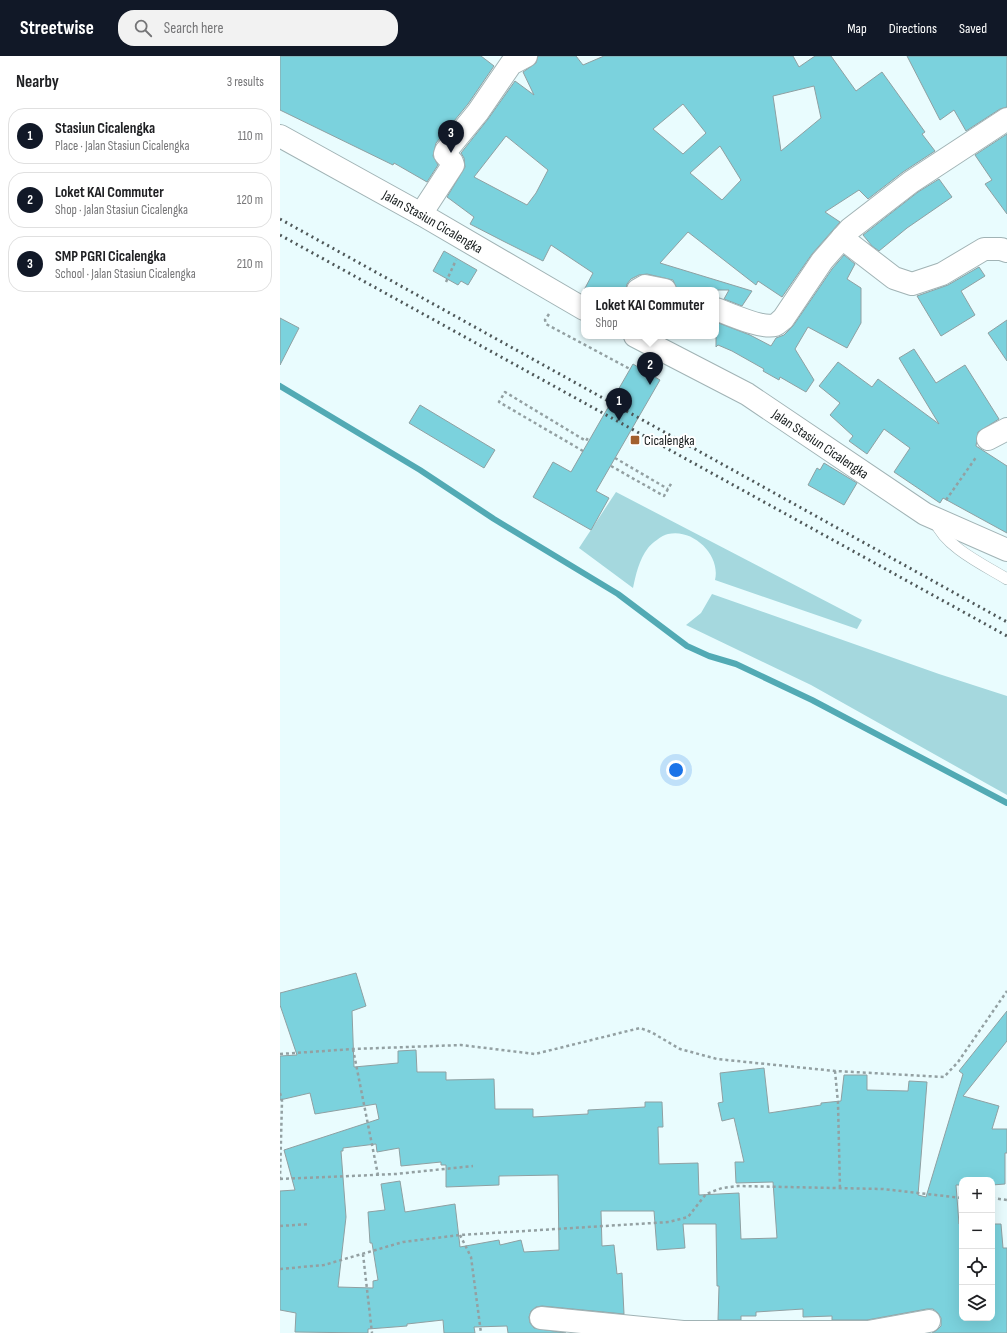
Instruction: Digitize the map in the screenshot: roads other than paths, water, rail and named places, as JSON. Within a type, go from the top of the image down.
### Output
[{"type":"street","points":[[421,214],[452,165],[452,162],[445,154],[446,151],[478,112],[511,64],[526,56]]},
{"type":"street","points":[[719,310],[751,322],[769,326],[777,325],[783,319],[822,261],[850,229],[911,182],[1007,119]]},
{"type":"street","name":"Jalan Stasiun Cicalengka","points":[[280,136],[421,214],[581,307]]},
{"type":"street","points":[[842,238],[894,278],[912,284],[942,274],[984,249],[1001,249],[1007,251]]},
{"type":"street","name":"Jalan Stasiun Cicalengka","points":[[641,339],[747,394],[882,487],[925,514],[939,511],[1007,550]]},
{"type":"street","points":[[988,439],[1007,428]]},
{"type":"street","points":[[541,1318],[610,1329],[683,1332],[783,1333],[868,1332],[929,1321]]},
{"type":"lane","points":[[939,511],[940,532],[954,546],[1007,579]]},
{"type":"waterway","points":[[280,386],[420,470],[494,519],[618,594],[687,646],[709,656],[736,664],[812,700],[1007,803]]},
{"type":"railway","points":[[280,219],[1007,622]]},
{"type":"railway","points":[[280,235],[1007,636]]},
{"type":"place","name":"SMP PGRI Cicalengka","points":[[451,153]]},
{"type":"place","name":"Loket KAI Commuter","points":[[650,385]]},
{"type":"place","name":"Stasiun Cicalengka","points":[[619,421]]},
{"type":"place","name":"Cicalengka","points":[[635,440]]}]
